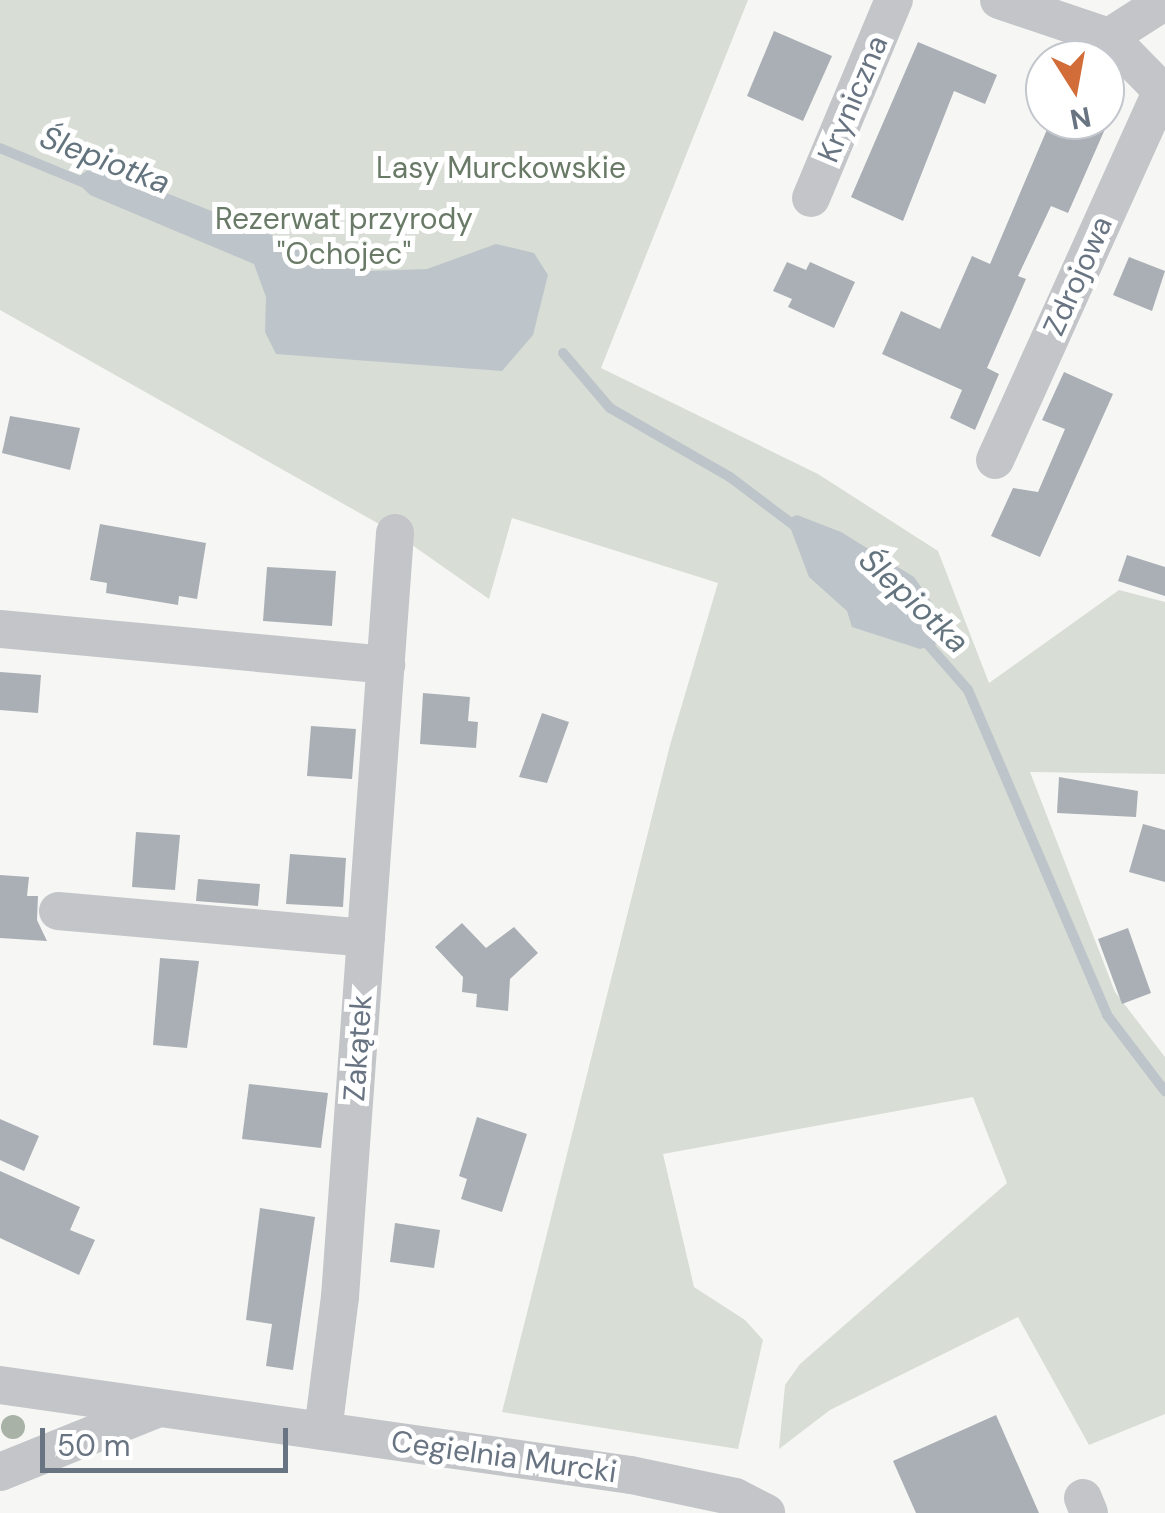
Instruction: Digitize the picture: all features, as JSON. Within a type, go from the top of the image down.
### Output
[{"type":"street","name":"Kryniczna","points":[[811,198],[894,0]]},
{"type":"street","points":[[999,0],[1109,37],[1163,93]]},
{"type":"street","points":[[1109,37],[1165,2]]},
{"type":"street","name":"Zdrojowa","points":[[995,460],[1163,93]]},
{"type":"street","name":"Zakątek","points":[[323,1431],[340,1298],[395,533]]},
{"type":"street","points":[[0,630],[386,665]]},
{"type":"street","points":[[58,911],[366,938]]},
{"type":"street","name":"Cegielnia Murcki","points":[[0,1385],[630,1474],[735,1497],[766,1513]]},
{"type":"street","points":[[0,1472],[160,1408]]},
{"type":"green space","points":[[0,0],[748,0],[601,368],[818,474],[938,551],[989,683],[1119,590],[1165,602],[1165,774],[1030,772],[1115,992],[1165,1057],[1165,1414],[1089,1445],[1018,1317],[830,1410],[779,1449],[785,1385],[800,1364],[1007,1183],[973,1097],[663,1154],[694,1287],[745,1320],[763,1340],[738,1449],[502,1412],[670,745],[718,583],[512,518],[489,599],[395,533],[0,310]]},
{"type":"water","points":[[96,165],[274,236],[344,251],[369,271],[427,269],[496,244],[534,253],[548,275],[533,335],[502,371],[276,354],[265,332],[266,297],[254,264],[90,195],[74,179]]},
{"type":"water","points":[[797,515],[841,532],[914,577],[945,621],[944,642],[920,649],[852,627],[847,611],[809,577],[787,519]]},
{"type":"building","points":[[774,31],[832,56],[803,121],[747,96]]},
{"type":"building","points":[[918,42],[997,75],[985,104],[954,91],[903,221],[851,197]]},
{"type":"building","points":[[1043,140],[1100,140],[1068,213],[1051,206],[1018,276],[1026,279],[987,368],[999,374],[975,430],[950,418],[962,390],[882,354],[901,311],[940,329],[972,256],[990,264]]},
{"type":"building","points":[[1129,257],[1165,271],[1152,311],[1113,295]]},
{"type":"building","points":[[787,262],[806,270],[810,262],[855,282],[834,328],[788,307],[792,299],[773,291]]},
{"type":"building","points":[[1064,372],[1113,394],[1040,557],[991,536],[1013,488],[1038,492],[1065,429],[1042,420]]},
{"type":"building","points":[[10,416],[80,428],[70,470],[2,453]]},
{"type":"building","points":[[100,524],[206,543],[197,599],[179,596],[178,605],[106,593],[107,583],[90,580]]},
{"type":"building","points":[[1127,555],[1165,567],[1165,596],[1118,581]]},
{"type":"building","points":[[267,567],[336,571],[332,626],[263,621]]},
{"type":"building","points":[[0,672],[41,675],[38,713],[0,710]]},
{"type":"building","points":[[423,693],[470,697],[468,721],[478,722],[476,748],[420,744]]},
{"type":"building","points":[[542,713],[569,722],[547,783],[519,777]]},
{"type":"building","points":[[311,726],[356,729],[352,779],[307,776]]},
{"type":"building","points":[[1059,777],[1138,791],[1136,817],[1057,813]]},
{"type":"building","points":[[1143,824],[1165,830],[1165,882],[1129,872]]},
{"type":"building","points":[[136,832],[180,835],[175,890],[132,887]]},
{"type":"building","points":[[290,854],[346,858],[343,907],[286,904]]},
{"type":"building","points":[[0,875],[29,877],[27,896],[38,896],[37,920],[47,941],[0,938]]},
{"type":"building","points":[[198,879],[260,884],[258,906],[196,901]]},
{"type":"building","points":[[462,923],[486,948],[514,927],[538,953],[510,979],[508,1011],[476,1007],[477,994],[462,992],[463,977],[435,947]]},
{"type":"building","points":[[1128,928],[1151,993],[1122,1004],[1098,939]]},
{"type":"building","points":[[160,958],[199,961],[187,1048],[153,1045]]},
{"type":"building","points":[[249,1084],[328,1093],[321,1148],[242,1139]]},
{"type":"building","points":[[477,1117],[527,1134],[502,1212],[461,1199],[467,1179],[459,1176]]},
{"type":"building","points":[[0,1119],[39,1136],[24,1171],[0,1160]]},
{"type":"building","points":[[0,1171],[80,1207],[70,1230],[95,1240],[79,1275],[0,1238]]},
{"type":"building","points":[[260,1208],[315,1217],[293,1370],[266,1366],[272,1324],[246,1320]]},
{"type":"building","points":[[395,1223],[440,1230],[434,1268],[390,1262]]},
{"type":"building","points":[[996,1415],[1039,1513],[916,1513],[893,1461]]},
{"type":"waterway","name":"Ślepiotka","points":[[0,148],[87,184]]},
{"type":"waterway","name":"Ślepiotka","points":[[563,353],[610,408],[730,477],[796,527]]},
{"type":"waterway","name":"Ślepiotka","points":[[925,641],[968,690],[1107,1015],[1165,1091]]},
{"type":"park label","name":"Lasy Murckowskie","points":[[501,168]]},
{"type":"park label","name":"Rezerwat przyrody \"Ochojec\"","points":[[344,236]]}]
